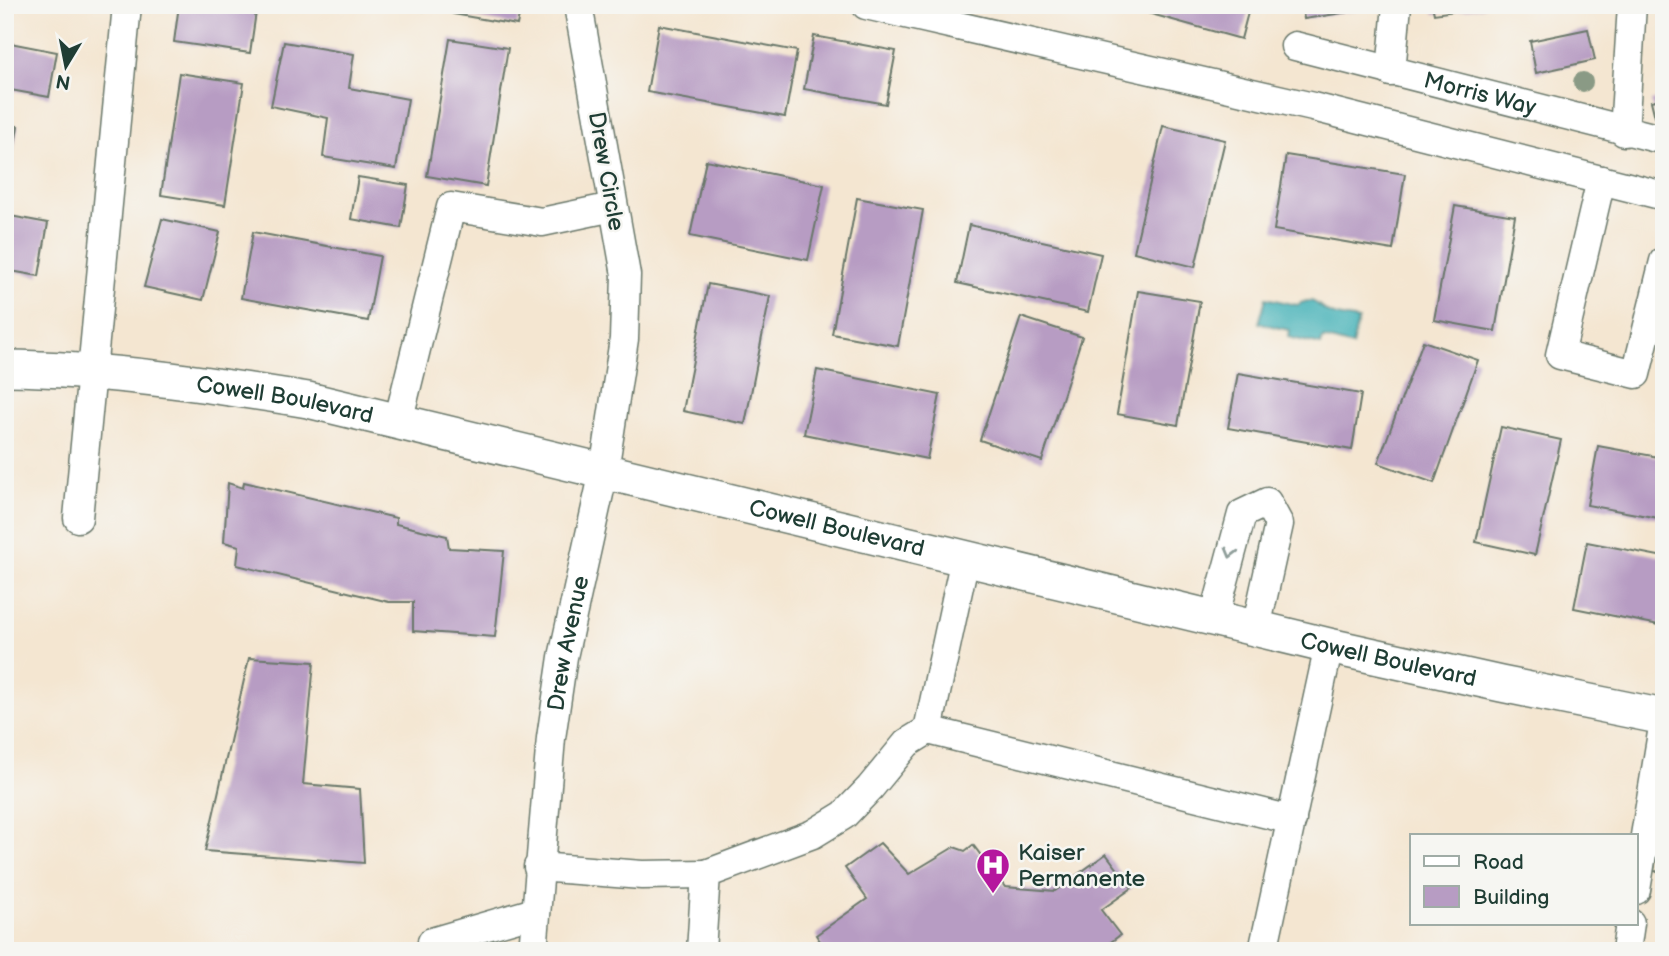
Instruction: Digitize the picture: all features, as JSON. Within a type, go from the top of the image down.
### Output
[{"type":"main road","name":"Cowell Boulevard","points":[[5,368],[93,372],[217,385],[308,400],[1329,646],[1664,719]]},
{"type":"street","points":[[78,518],[127,5]]},
{"type":"street","name":"Drew Circle","points":[[578,5],[626,275],[624,339]]},
{"type":"street","points":[[866,5],[1313,107],[1664,196]]},
{"type":"street","points":[[1391,72],[1397,5]]},
{"type":"street","points":[[1624,132],[1632,5]]},
{"type":"street","name":"Morris Way","points":[[1295,46],[1664,141]]},
{"type":"street","points":[[1601,180],[1560,355],[1636,374],[1664,261]]},
{"type":"street","points":[[398,422],[451,207],[542,222],[613,207]]},
{"type":"street","name":"Drew Avenue","points":[[533,951],[551,738],[564,657],[604,471],[624,339]]},
{"type":"street","points":[[1214,618],[1242,514],[1267,502],[1279,524],[1256,628]]},
{"type":"street","points":[[928,730],[965,558]]},
{"type":"street","points":[[1263,951],[1329,646]]},
{"type":"street","points":[[1638,878],[1664,719]]},
{"type":"street","points":[[538,867],[642,875],[706,874],[729,868],[813,834],[844,815],[907,743],[928,730],[1292,820]]},
{"type":"street","points":[[701,951],[706,874]]},
{"type":"street","points":[[432,942],[535,912]]},
{"type":"street","points":[[1626,951],[1630,925]]},
{"type":"water","points":[[1266,298],[1297,305],[1312,301],[1332,314],[1358,320],[1352,346],[1323,338],[1321,345],[1288,337],[1289,330],[1259,323]]},
{"type":"building","points":[[179,5],[257,5],[250,53],[174,42]]},
{"type":"building","points":[[401,5],[424,5],[423,11]]},
{"type":"building","points":[[454,5],[521,5],[517,25],[453,14]]},
{"type":"building","points":[[1119,5],[1250,5],[1241,39]]},
{"type":"building","points":[[1302,5],[1373,5],[1374,8],[1304,19]]},
{"type":"building","points":[[1432,5],[1484,5],[1484,7],[1434,14]]},
{"type":"building","points":[[659,25],[797,51],[785,117],[647,92]]},
{"type":"building","points":[[1588,29],[1595,60],[1536,73],[1530,41]]},
{"type":"building","points":[[814,36],[896,51],[886,104],[804,89]]},
{"type":"building","points":[[450,39],[508,48],[486,186],[427,176]]},
{"type":"building","points":[[5,42],[57,52],[49,97],[5,89]]},
{"type":"building","points":[[284,42],[354,54],[349,88],[408,99],[396,169],[323,157],[328,118],[271,106]]},
{"type":"building","points":[[179,73],[244,83],[225,205],[161,195]]},
{"type":"building","points":[[1664,98],[1664,115],[1655,117],[1651,101]]},
{"type":"building","points":[[5,124],[18,126],[7,193],[5,193]]},
{"type":"building","points":[[1163,126],[1225,140],[1195,267],[1134,252]]},
{"type":"building","points":[[1286,155],[1405,174],[1393,250],[1274,230]]},
{"type":"building","points":[[706,160],[824,185],[808,260],[690,236]]},
{"type":"building","points":[[358,177],[408,185],[401,228],[351,219]]},
{"type":"building","points":[[857,198],[923,210],[898,346],[832,334]]},
{"type":"building","points":[[1455,206],[1515,216],[1495,331],[1434,320]]},
{"type":"building","points":[[5,215],[48,223],[39,276],[5,270]]},
{"type":"building","points":[[162,219],[220,232],[203,300],[144,287]]},
{"type":"building","points":[[969,225],[1101,254],[1088,312],[957,283]]},
{"type":"building","points":[[253,232],[380,256],[368,321],[241,298]]},
{"type":"building","points":[[708,284],[770,296],[745,424],[683,411]]},
{"type":"building","points":[[1138,291],[1200,301],[1178,425],[1117,414]]},
{"type":"building","points":[[1021,317],[1082,337],[1042,461],[980,440]]},
{"type":"building","points":[[1423,341],[1478,360],[1434,483],[1378,463]]},
{"type":"building","points":[[817,370],[940,395],[927,459],[804,434]]},
{"type":"building","points":[[1238,373],[1361,394],[1352,450],[1228,428]]},
{"type":"building","points":[[1501,427],[1561,440],[1535,555],[1476,542]]},
{"type":"building","points":[[1598,446],[1664,458],[1664,519],[1587,505]]},
{"type":"building","points":[[244,482],[396,518],[396,524],[447,536],[449,548],[504,551],[495,637],[413,631],[413,602],[389,602],[237,565],[239,546],[224,542],[228,483],[243,488]]},
{"type":"building","points":[[1587,542],[1664,557],[1664,626],[1574,608]]},
{"type":"building","points":[[249,658],[314,662],[303,784],[360,789],[364,863],[205,851]]},
{"type":"building","points":[[1664,825],[1664,872],[1654,871]]},
{"type":"building","name":"Kaiser Permanente","points":[[880,843],[909,874],[954,847],[965,851],[973,845],[1005,887],[1055,891],[1106,854],[1132,888],[1101,910],[1120,935],[1099,951],[813,951],[822,944],[816,935],[867,899],[845,868]]},
{"type":"place","name":"Kaiser Permanente","points":[[993,895]]}]
